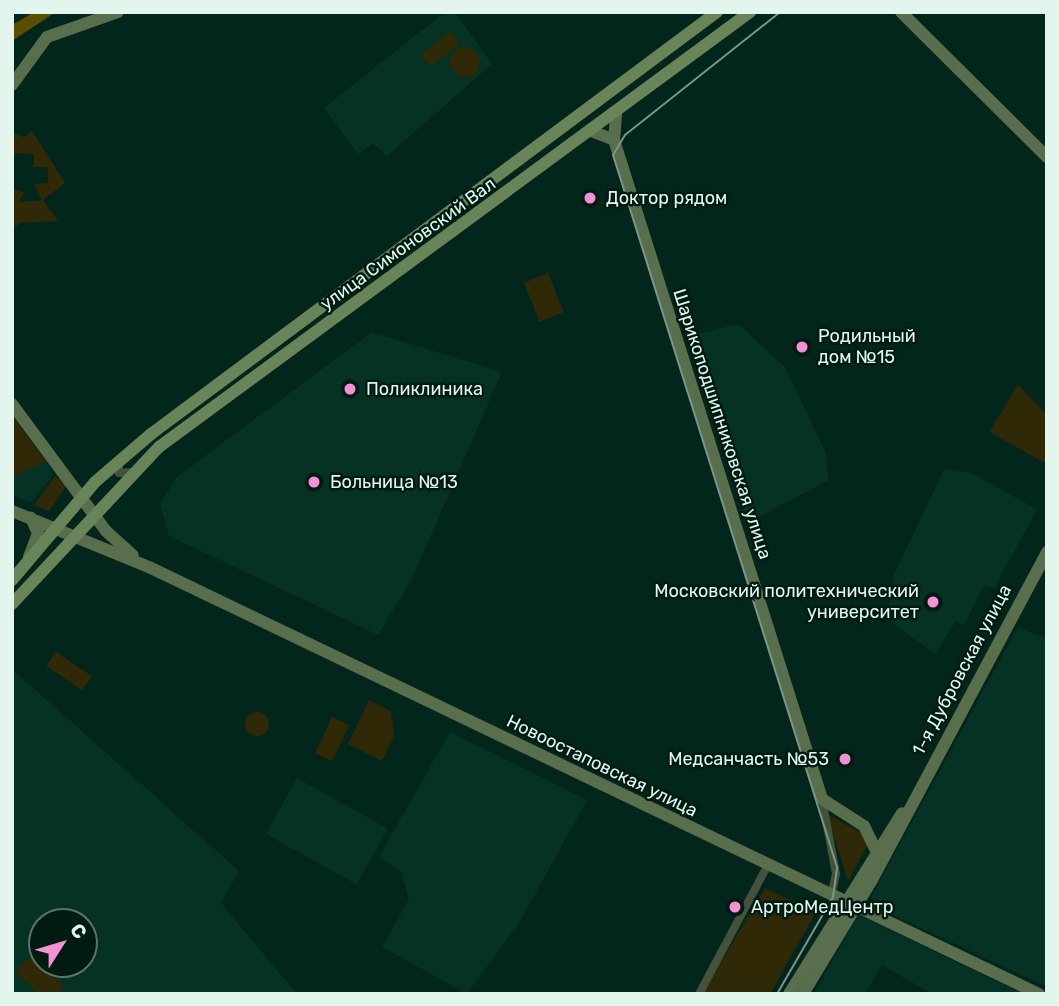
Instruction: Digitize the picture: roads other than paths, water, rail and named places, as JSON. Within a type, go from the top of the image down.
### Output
[{"type":"main road","points":[[12,68],[44,32],[96,12]]},
{"type":"main road","points":[[12,85],[47,37],[118,12]]},
{"type":"main road","name":"улица Симоновский Вал","points":[[12,580],[82,496],[120,458],[488,186],[717,12]]},
{"type":"main road","name":"улица Симоновский Вал","points":[[12,604],[132,472],[191,422],[498,201],[750,12]]},
{"type":"main road","points":[[901,12],[1047,157]]},
{"type":"main road","points":[[591,131],[614,140],[616,114]]},
{"type":"main road","name":"Шарикоподшипниковская улица","points":[[614,140],[822,799]]},
{"type":"main road","points":[[488,186],[486,199],[498,201]]},
{"type":"main road","name":"Новоостаповская улица","points":[[12,404],[114,540],[151,568]]},
{"type":"main road","name":"Новоостаповская улица","points":[[12,511],[151,568],[1039,994]]},
{"type":"main road","points":[[27,562],[38,534],[31,518]]},
{"type":"main road","name":"1-я Дубровская улица","points":[[843,901],[909,805],[1047,552]]},
{"type":"main road","points":[[822,799],[864,826],[875,849]]},
{"type":"main road","name":"1-я Дубровская улица","points":[[843,901],[892,824],[909,805]]},
{"type":"main road","points":[[864,826],[892,824]]},
{"type":"main road","name":"Шарикоподшипниковская улица","points":[[789,994],[843,901]]},
{"type":"main road","name":"Шарикоподшипниковская улица","points":[[803,994],[843,901]]},
{"type":"street","points":[[580,116],[594,118],[591,131]]},
{"type":"street","points":[[120,458],[119,473],[132,472]]},
{"type":"street","name":"Шарикоподшипниковская улица","points":[[822,799],[843,901]]},
{"type":"street","points":[[699,994],[768,865]]},
{"type":"tram line","points":[[777,994],[833,897],[837,867],[613,155],[625,135],[780,12]]},
{"type":"place","name":"Доктор рядом","points":[[590,198]]},
{"type":"place","name":"Родильный дом №15","points":[[802,347]]},
{"type":"place","name":"Поликлиника","points":[[350,389]]},
{"type":"place","name":"Больница №13","points":[[314,482]]},
{"type":"place","name":"Московский политехнический университет","points":[[933,602]]},
{"type":"place","name":"Медсанчасть №53","points":[[845,759]]},
{"type":"place","name":"АртроМедЦентр","points":[[735,907]]}]
